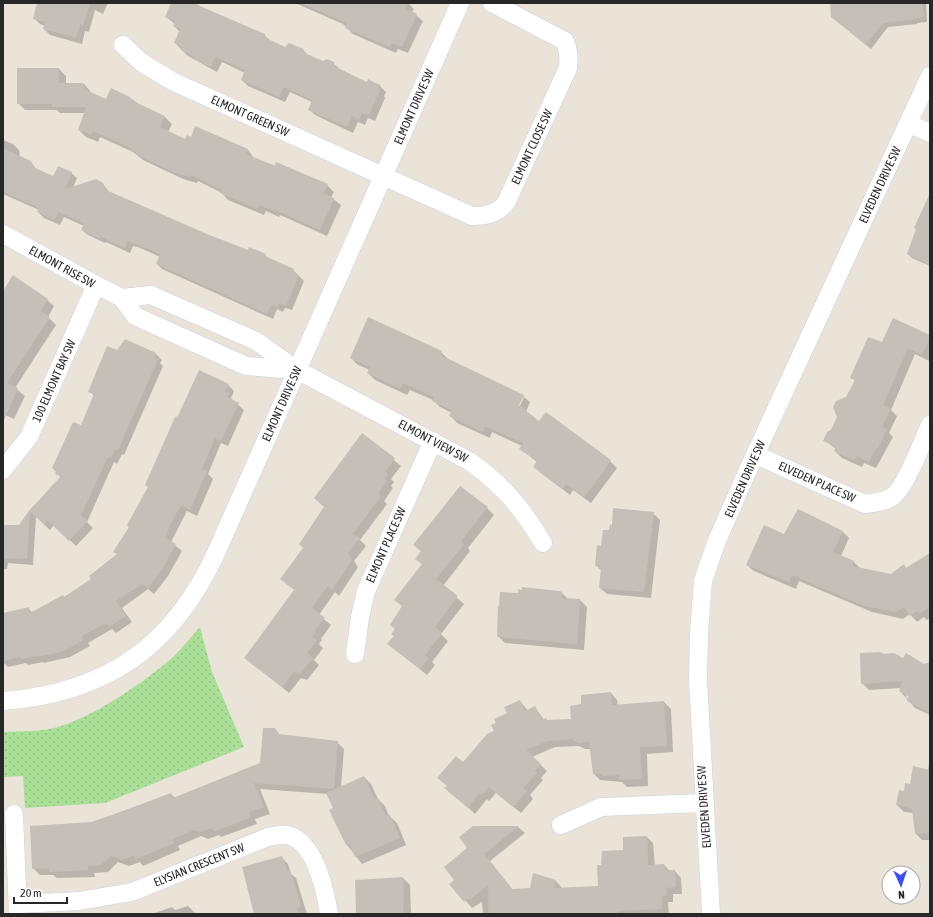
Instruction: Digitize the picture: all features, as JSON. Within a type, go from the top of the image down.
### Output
[{"type":"street","name":"ELMONT DRIVE SW","points":[[3,701],[35,698],[90,683],[138,655],[166,632],[186,606],[205,577],[460,3]]},
{"type":"street","name":"ELMONT CLOSE SW","points":[[384,175],[472,216],[490,215],[499,211],[506,203],[568,68],[569,51],[565,41],[492,3]]},
{"type":"street","name":"ELMONT GREEN SW","points":[[123,45],[141,62],[172,81],[384,175]]},
{"type":"street","name":"ELVEDEN DRIVE SW","points":[[710,914],[698,680],[699,618],[704,581],[716,543],[930,76]]},
{"type":"street","points":[[909,124],[930,133]]},
{"type":"street","name":"ELMONT RISE SW","points":[[3,234],[96,286],[122,298],[135,316],[246,366],[297,370]]},
{"type":"street","name":"100 ELMONT BAY SW","points":[[3,470],[29,437],[96,286]]},
{"type":"street","points":[[122,298],[151,295],[256,341],[297,370]]},
{"type":"street","points":[[192,342],[203,317]]},
{"type":"street","name":"ELMONT VIEW SW","points":[[297,370],[469,461],[500,486],[527,516],[543,543]]},
{"type":"street","name":"ELVEDEN PLACE SW","points":[[756,455],[865,504],[874,503],[894,496],[902,487],[930,425]]},
{"type":"street","name":"ELMONT PLACE SW","points":[[355,654],[360,617],[366,591],[433,441]]},
{"type":"street","points":[[562,825],[601,807],[704,803]]},
{"type":"street","name":"ELYSIAN CRESCENT SW","points":[[14,814],[18,909],[132,892],[268,837],[287,836],[307,847],[318,873],[329,914]]},
{"type":"green space","points":[[200,627],[212,672],[244,747],[105,803],[25,808],[23,776],[3,777],[3,732],[51,729],[87,715],[132,689],[146,679],[171,659]]},
{"type":"building","points":[[37,3],[90,3],[83,26],[80,25],[76,38],[43,29],[45,22],[33,19]]},
{"type":"building","points":[[171,3],[193,3],[265,34],[266,38],[285,47],[289,43],[304,49],[302,52],[323,61],[327,59],[334,62],[335,67],[367,82],[368,79],[380,85],[378,90],[380,91],[369,115],[362,113],[359,120],[352,116],[347,127],[308,110],[312,100],[284,87],[279,97],[241,80],[245,70],[215,57],[211,67],[194,59],[195,57],[181,50],[182,47],[174,43],[180,29],[173,26],[175,21],[165,17]]},
{"type":"building","points":[[301,3],[407,3],[405,8],[417,14],[402,47],[392,43],[390,47],[345,28],[347,24]]},
{"type":"building","points":[[830,3],[922,3],[924,17],[913,19],[914,20],[883,23],[866,45],[831,17]]},
{"type":"building","points":[[17,68],[59,68],[59,83],[84,83],[84,89],[106,99],[111,88],[128,96],[139,104],[165,116],[160,127],[185,139],[187,135],[191,137],[195,126],[248,149],[246,154],[275,166],[276,162],[328,184],[323,193],[334,198],[320,230],[273,209],[272,210],[259,205],[257,209],[220,193],[222,190],[191,175],[190,177],[175,173],[135,154],[136,152],[130,150],[131,148],[93,131],[91,135],[78,130],[86,107],[52,107],[52,104],[17,104]]},
{"type":"building","points":[[3,148],[31,161],[33,167],[53,176],[58,166],[72,172],[65,189],[96,179],[103,183],[106,190],[207,234],[248,250],[249,247],[266,254],[265,256],[294,269],[293,272],[299,275],[286,306],[279,303],[277,307],[271,305],[267,314],[156,264],[160,254],[127,241],[125,248],[101,237],[100,239],[81,230],[84,223],[58,212],[55,220],[37,212],[39,208],[3,192]]},
{"type":"building","points":[[930,193],[930,265],[907,254],[916,229],[914,228]]},
{"type":"building","points":[[13,275],[48,299],[41,311],[50,317],[7,383],[18,388],[3,422],[3,291]]},
{"type":"building","points":[[368,317],[442,351],[440,355],[524,395],[519,405],[539,421],[546,412],[611,460],[605,470],[584,497],[566,484],[563,489],[533,467],[537,461],[519,449],[523,443],[485,426],[483,432],[449,416],[452,410],[432,401],[434,397],[403,383],[400,389],[367,373],[370,367],[350,358]]},
{"type":"building","points":[[893,318],[930,335],[930,338],[922,355],[908,348],[883,405],[891,408],[882,427],[887,429],[869,462],[857,456],[855,461],[834,451],[836,447],[823,441],[827,432],[831,430],[837,417],[833,407],[836,401],[846,397],[855,380],[850,378],[868,337],[882,342]]},
{"type":"building","points":[[125,339],[156,353],[154,357],[158,359],[118,450],[115,449],[111,458],[108,457],[81,515],[88,521],[69,541],[47,520],[44,524],[30,512],[27,559],[3,558],[3,525],[19,525],[29,511],[61,476],[55,474],[57,470],[52,468],[73,422],[81,425],[94,394],[88,392],[107,346],[117,350]]},
{"type":"building","points":[[199,370],[229,384],[225,392],[229,393],[227,397],[239,403],[221,441],[215,438],[202,469],[207,471],[190,510],[181,506],[171,523],[165,537],[176,544],[162,569],[148,588],[142,584],[116,601],[126,616],[109,627],[106,623],[82,636],[84,640],[64,651],[37,657],[21,659],[20,657],[3,661],[3,613],[29,607],[30,613],[63,595],[64,597],[91,579],[89,576],[117,554],[113,552],[129,527],[127,525],[148,487],[145,485],[175,417],[178,416]]},
{"type":"building","points":[[362,433],[395,458],[385,472],[388,474],[385,479],[387,481],[378,494],[381,496],[353,534],[360,538],[348,553],[352,560],[332,590],[328,586],[312,608],[325,618],[314,631],[316,632],[312,637],[317,640],[307,653],[313,658],[300,674],[294,672],[282,687],[244,658],[294,590],[280,579],[303,548],[299,544],[324,507],[314,498]]},
{"type":"building","points":[[460,486],[488,507],[461,541],[464,544],[436,579],[458,596],[435,627],[442,633],[425,655],[429,658],[420,669],[387,644],[394,636],[391,634],[395,629],[390,625],[402,606],[394,600],[422,564],[415,559],[421,551],[413,545]]},
{"type":"building","points":[[613,508],[654,512],[644,592],[599,588],[601,569],[599,569],[599,566],[595,566],[597,545],[601,546],[603,530],[609,530],[610,524],[612,525]]},
{"type":"building","points":[[798,509],[843,531],[833,552],[854,561],[852,566],[891,574],[904,564],[906,568],[930,553],[930,607],[920,614],[917,611],[910,616],[904,607],[896,612],[864,606],[792,575],[789,582],[746,565],[764,525],[784,534]]},
{"type":"building","points":[[522,587],[559,591],[562,592],[562,598],[580,599],[577,644],[497,637],[500,592],[518,593],[518,589],[522,590]]},
{"type":"building","points":[[881,652],[882,654],[894,653],[903,658],[906,653],[924,664],[930,662],[930,713],[907,701],[909,697],[899,691],[902,681],[861,684],[860,653]]},
{"type":"building","points":[[611,692],[612,705],[664,701],[667,746],[640,747],[642,779],[619,780],[619,775],[602,776],[602,774],[593,774],[589,742],[577,743],[577,741],[573,741],[573,739],[548,741],[526,750],[541,764],[535,771],[537,773],[523,788],[527,791],[513,807],[489,787],[482,795],[479,793],[468,808],[444,788],[447,786],[437,778],[456,756],[463,762],[487,734],[494,731],[491,725],[496,723],[494,719],[507,713],[504,707],[520,700],[525,711],[535,706],[542,720],[546,718],[547,720],[571,719],[570,706],[581,704],[581,695]]},
{"type":"building","points":[[263,728],[275,728],[279,734],[338,741],[334,789],[254,783],[264,807],[249,812],[251,817],[229,826],[214,831],[212,828],[200,832],[194,830],[172,839],[174,843],[136,859],[134,855],[122,860],[111,856],[101,865],[88,866],[88,870],[49,872],[49,868],[32,869],[30,826],[91,822],[171,793],[173,798],[260,763]]},
{"type":"building","points":[[913,766],[930,770],[930,833],[915,834],[912,809],[909,809],[909,807],[896,805],[899,790],[904,791],[905,783],[910,784]]},
{"type":"building","points":[[364,776],[375,799],[378,798],[386,816],[390,815],[400,838],[355,857],[349,844],[346,845],[329,810],[333,808],[326,793]]},
{"type":"building","points":[[473,826],[519,826],[484,854],[512,889],[530,888],[533,873],[556,880],[554,888],[598,886],[597,865],[601,865],[602,851],[623,850],[623,837],[647,836],[648,865],[664,864],[665,870],[675,870],[676,887],[666,888],[667,895],[662,896],[662,909],[618,911],[618,914],[489,914],[488,885],[470,900],[468,899],[464,902],[449,884],[454,880],[444,867],[467,848],[459,837]]},
{"type":"building","points":[[282,856],[287,871],[290,870],[295,886],[301,907],[297,908],[299,914],[254,914],[242,867]]},
{"type":"building","points":[[403,877],[403,914],[356,914],[355,880]]}]
